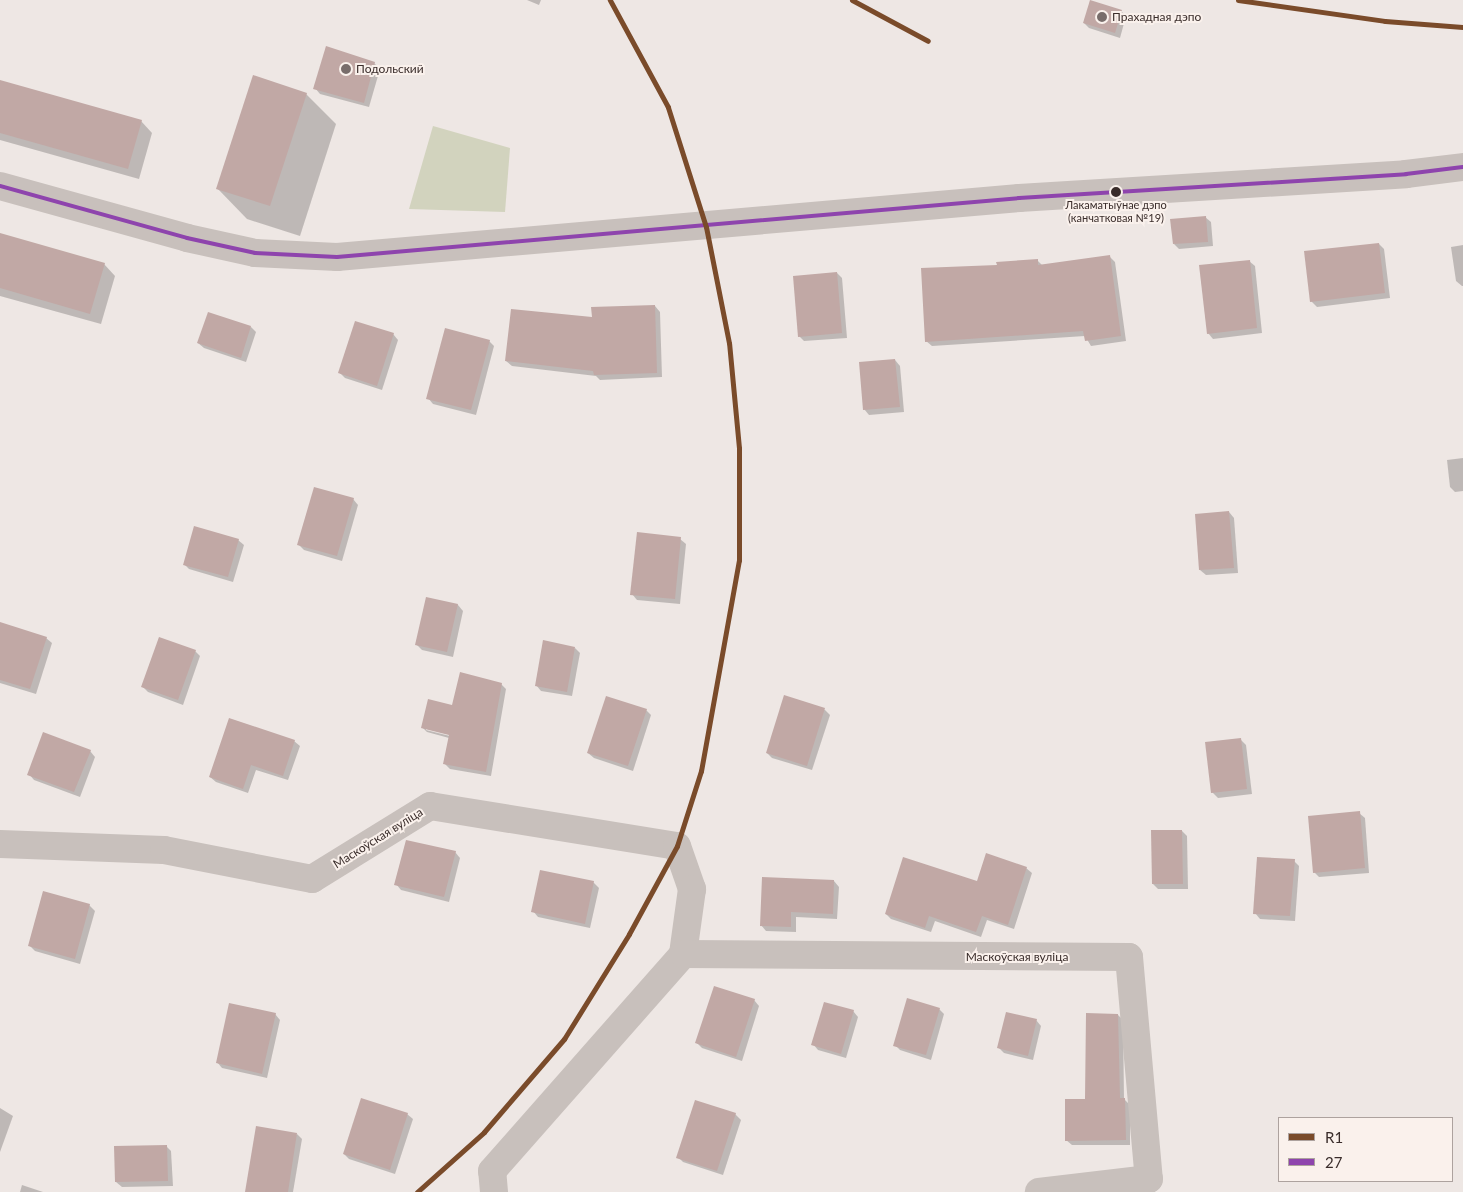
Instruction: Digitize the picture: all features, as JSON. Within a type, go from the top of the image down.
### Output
[{"type":"street","points":[[0,186],[187,238],[254,253],[337,257],[706,227],[1019,198],[1406,174],[1463,167]]},
{"type":"street","name":"Маскоўская вуліца","points":[[0,844],[164,850],[312,879],[430,806],[677,846],[692,889],[683,954],[1129,957],[1149,1179],[1039,1192]]},
{"type":"street","points":[[494,1192],[492,1171],[683,954]]},
{"type":"green space","points":[[433,126],[510,148],[505,212],[409,209]]},
{"type":"building","name":"Прахадная дэпо","points":[[1090,0],[1122,10],[1115,33],[1083,23]]},
{"type":"building","name":"Подольский","points":[[326,46],[375,62],[364,103],[313,89]]},
{"type":"building","points":[[253,75],[307,93],[270,206],[216,189]]},
{"type":"building","points":[[0,80],[142,120],[128,169],[0,133]]},
{"type":"building","points":[[1206,216],[1208,242],[1173,244],[1170,219]]},
{"type":"building","points":[[0,233],[105,263],[90,314],[0,288]]},
{"type":"building","points":[[1379,243],[1385,293],[1310,302],[1304,251]]},
{"type":"building","points":[[1110,255],[1121,336],[1085,341],[1083,331],[925,342],[921,268],[997,265],[996,262],[1038,259],[1038,265]]},
{"type":"building","points":[[1250,260],[1257,328],[1207,334],[1199,265]]},
{"type":"building","points":[[837,272],[842,333],[798,337],[793,276]]},
{"type":"building","points":[[655,305],[657,373],[594,375],[593,371],[505,361],[511,309],[592,317],[591,307]]},
{"type":"building","points":[[208,312],[251,326],[241,358],[197,343]]},
{"type":"building","points":[[355,321],[394,333],[377,386],[338,373]]},
{"type":"building","points":[[445,328],[490,340],[471,410],[426,399]]},
{"type":"building","points":[[895,359],[900,407],[863,410],[859,362]]},
{"type":"building","points":[[314,487],[354,498],[337,556],[297,545]]},
{"type":"building","points":[[1229,511],[1234,568],[1199,570],[1195,514]]},
{"type":"building","points":[[194,526],[239,539],[228,577],[183,565]]},
{"type":"building","points":[[637,532],[681,537],[675,599],[630,595]]},
{"type":"building","points":[[426,597],[458,604],[447,652],[415,645]]},
{"type":"building","points":[[0,622],[47,637],[30,689],[0,680]]},
{"type":"building","points":[[159,637],[196,650],[178,700],[141,687]]},
{"type":"building","points":[[543,640],[575,647],[567,692],[535,686]]},
{"type":"building","points":[[460,672],[502,683],[486,772],[443,764],[449,735],[421,728],[428,699],[452,705]]},
{"type":"building","points":[[784,695],[825,708],[807,766],[766,753]]},
{"type":"building","points":[[606,696],[647,709],[628,766],[587,753]]},
{"type":"building","points":[[229,718],[295,740],[283,776],[251,765],[243,789],[209,777]]},
{"type":"building","points":[[43,732],[91,750],[74,792],[27,775]]},
{"type":"building","points":[[1241,738],[1247,789],[1211,793],[1205,742]]},
{"type":"building","points":[[1360,811],[1365,868],[1313,873],[1308,816]]},
{"type":"building","points":[[1151,830],[1182,830],[1183,884],[1152,884]]},
{"type":"building","points":[[406,840],[456,851],[444,897],[394,885]]},
{"type":"building","points":[[986,853],[1027,867],[1008,925],[982,916],[976,932],[929,916],[925,928],[885,914],[903,857],[977,881]]},
{"type":"building","points":[[1257,857],[1295,859],[1290,916],[1253,914]]},
{"type":"building","points":[[540,870],[594,881],[585,924],[531,912]]},
{"type":"building","points":[[762,877],[834,880],[833,914],[791,912],[791,927],[760,926]]},
{"type":"building","points":[[43,891],[90,904],[75,959],[28,946]]},
{"type":"building","points":[[714,986],[755,999],[736,1057],[695,1043]]},
{"type":"building","points":[[907,998],[940,1008],[926,1055],[893,1046]]},
{"type":"building","points":[[824,1002],[854,1010],[841,1054],[811,1045]]},
{"type":"building","points":[[229,1003],[276,1013],[262,1074],[216,1063]]},
{"type":"building","points":[[1006,1012],[1037,1019],[1028,1056],[997,1048]]},
{"type":"building","points":[[1086,1013],[1118,1014],[1120,1098],[1125,1098],[1126,1140],[1065,1141],[1065,1099],[1085,1099]]},
{"type":"building","points":[[361,1098],[408,1113],[390,1170],[343,1154]]},
{"type":"building","points":[[695,1100],[736,1113],[717,1171],[676,1158]]},
{"type":"building","points":[[256,1126],[297,1133],[288,1192],[245,1192]]},
{"type":"building","points":[[167,1145],[168,1181],[115,1182],[114,1146]]},
{"type":"transit line","name":"R1","points":[[417,1192],[484,1132],[564,1039],[629,934],[677,846],[701,771],[739,560],[739,448],[729,343],[706,227],[668,107],[610,0]]},
{"type":"transit line","name":"R1","points":[[852,0],[928,41]]},
{"type":"transit line","name":"R1","points":[[1238,0],[1385,21],[1463,27]]},
{"type":"transit line","name":"27","points":[[0,186],[187,238],[255,253],[337,257],[1019,198],[1406,174],[1463,167]]},
{"type":"place","name":"Прахадная дэпо","points":[[1102,17]]},
{"type":"place","name":"Подольский","points":[[346,69]]},
{"type":"place","name":"Лакаматыўнае дэпо (канчатковая №19)","points":[[1116,192]]}]
